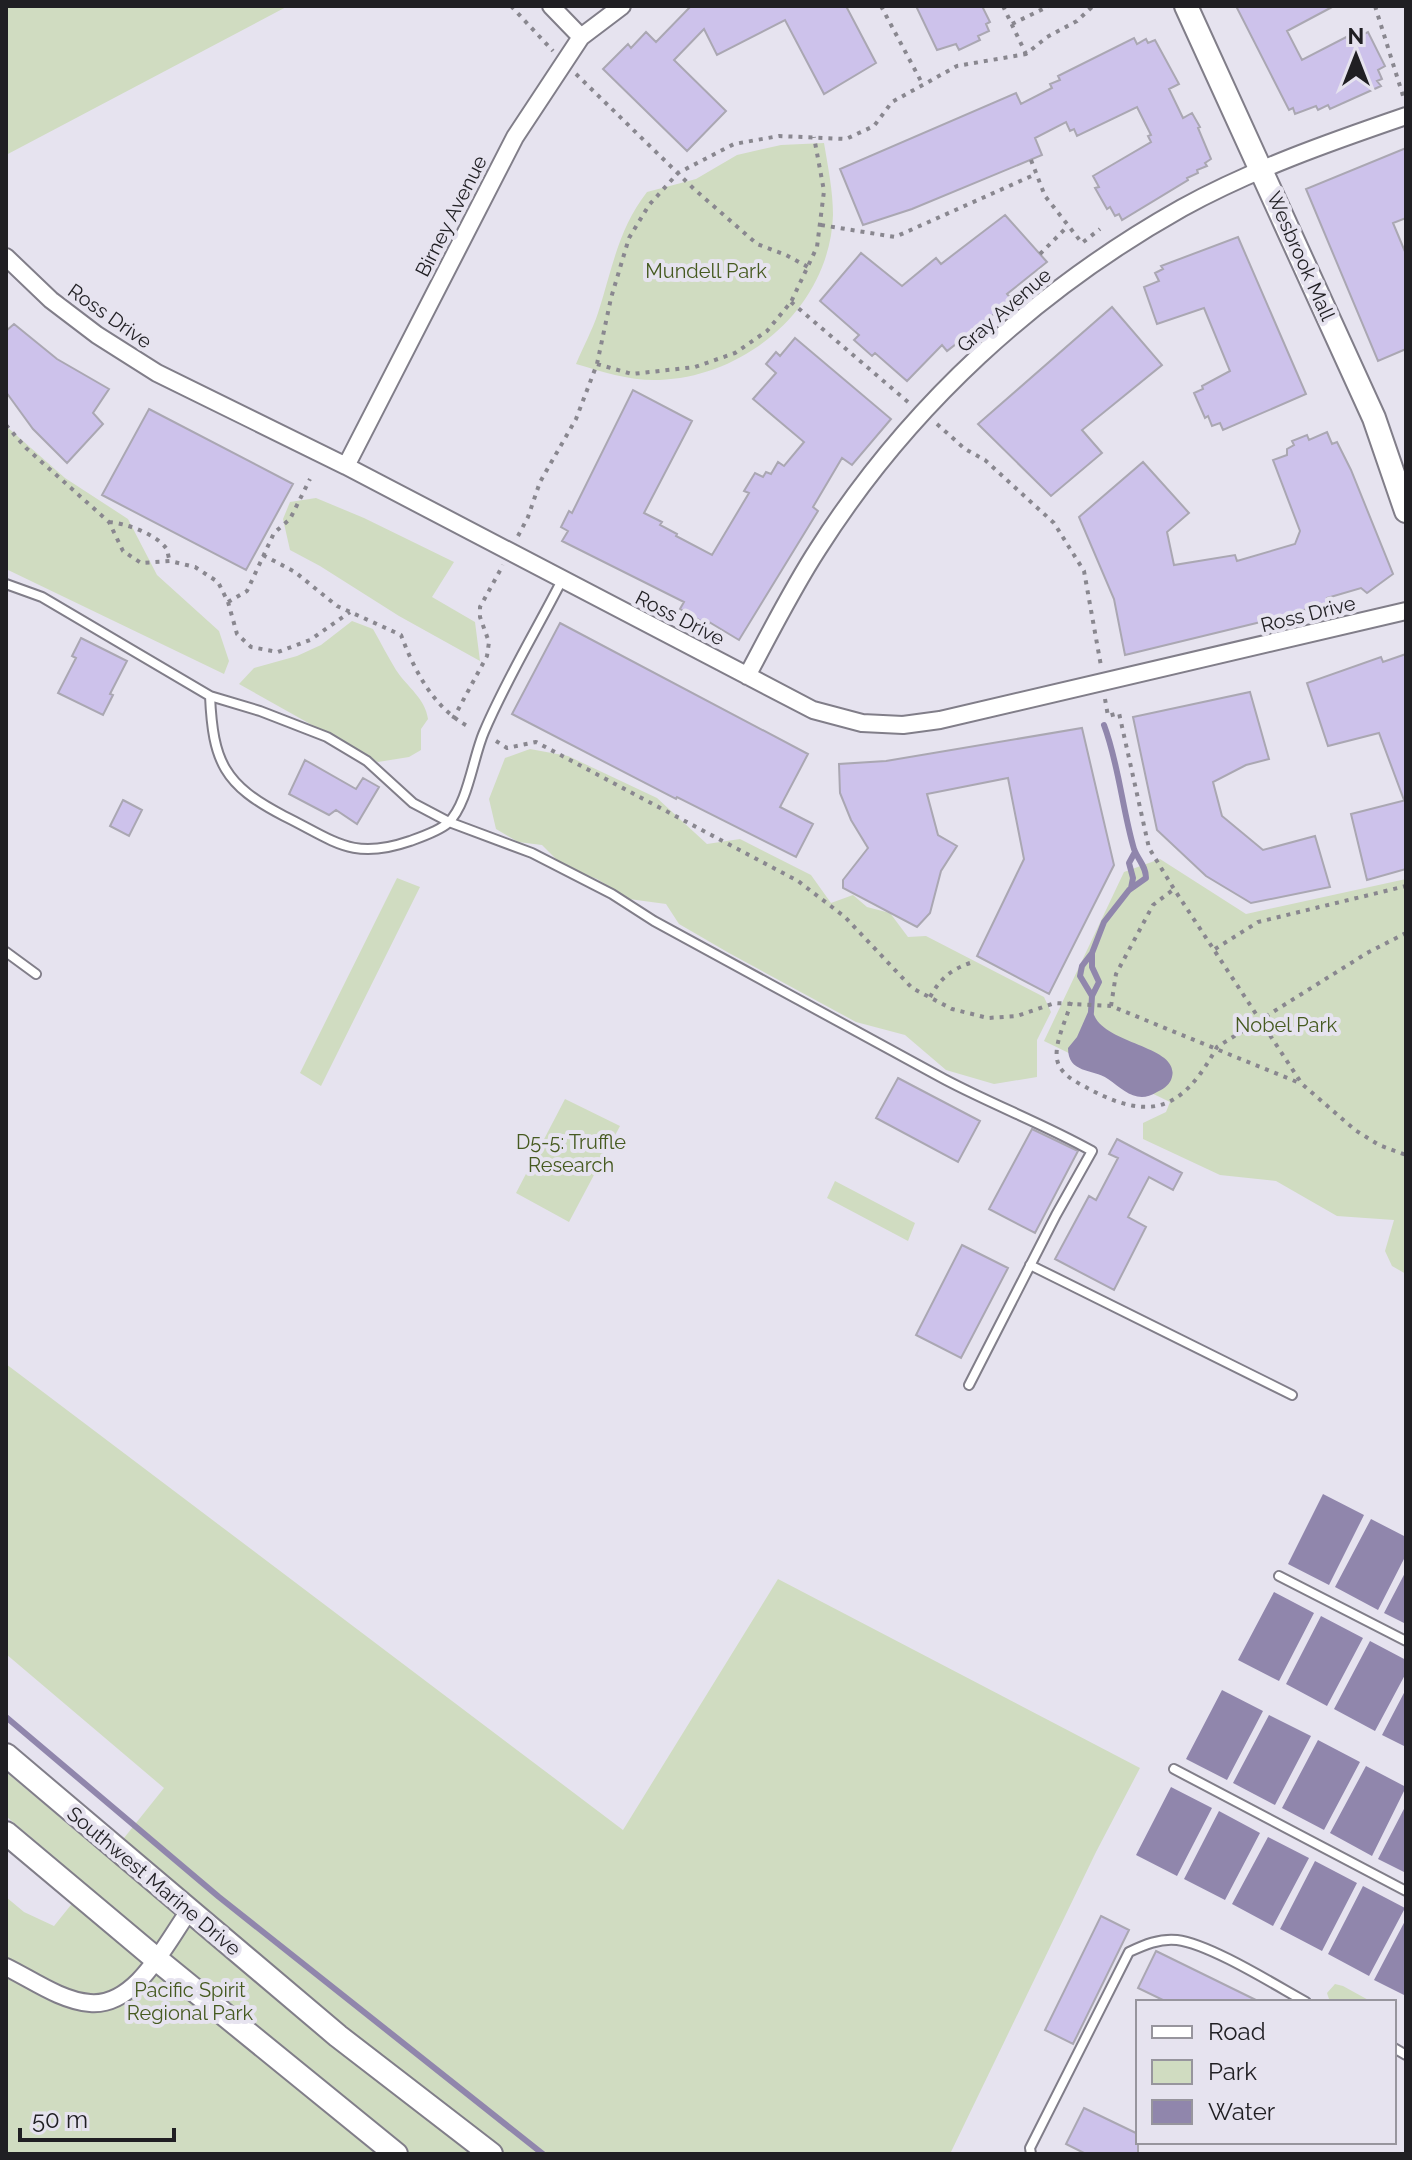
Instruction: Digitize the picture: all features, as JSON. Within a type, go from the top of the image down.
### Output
[{"type":"main road","name":"Wesbrook Mall","points":[[1186,6],[1374,418],[1406,511]]},
{"type":"main road","name":"Southwest Marine Drive","points":[[6,1755],[338,2036],[491,2154]]},
{"type":"main road","points":[[6,1833],[396,2154]]},
{"type":"street","points":[[551,6],[581,37]]},
{"type":"street","name":"Birney Avenue","points":[[346,466],[515,137],[581,37],[622,6]]},
{"type":"street","name":"Gray Avenue","points":[[747,676],[818,549],[859,491],[922,414],[989,347],[1067,282],[1184,207],[1262,170],[1406,116]]},
{"type":"street","name":"Ross Drive","points":[[6,257],[63,309],[157,373],[346,466],[813,710],[862,723],[903,725],[940,720],[1406,611]]},
{"type":"street","points":[[6,1967],[59,1994],[91,2004],[109,2001],[134,1988],[189,1911]]},
{"type":"lane","points":[[210,696],[211,732],[223,769],[256,801],[352,850],[385,850],[449,822],[467,789],[483,734],[562,580]]},
{"type":"lane","points":[[6,584],[42,597],[210,696],[327,737],[367,761],[413,803],[449,822],[532,853],[612,894],[654,921],[945,1080],[1014,1114],[1056,1130],[1092,1151],[969,1385]]},
{"type":"lane","points":[[6,952],[36,974]]},
{"type":"lane","points":[[1030,1265],[1292,1395]]},
{"type":"lane","points":[[1279,1576],[1406,1641]]},
{"type":"lane","points":[[1174,1769],[1406,1891]]},
{"type":"lane","points":[[1031,2154],[1030,2148],[1129,1952],[1150,1942],[1177,1940],[1203,1947],[1302,2000]]},
{"type":"path","points":[[511,6],[678,173],[757,244],[808,267]]},
{"type":"path","points":[[881,6],[923,85]]},
{"type":"path","points":[[1003,6],[1026,54]]},
{"type":"path","points":[[1012,24],[1049,6]]},
{"type":"path","points":[[453,719],[487,656],[489,642],[480,617],[480,607],[528,517],[540,482],[576,419],[597,364],[611,298],[629,238],[649,205],[678,173],[734,144],[779,136],[846,139],[874,126],[892,102],[957,66],[1026,54],[1047,37],[1077,21],[1093,6]]},
{"type":"path","points":[[1375,6],[1406,105]]},
{"type":"path","points":[[597,364],[632,374],[695,367],[735,353],[767,331],[791,302],[817,247],[824,191],[814,137]]},
{"type":"path","points":[[1031,160],[1045,196],[1082,243],[1100,229]]},
{"type":"path","points":[[821,225],[895,237],[1036,174]]},
{"type":"path","points":[[1040,254],[1068,226]]},
{"type":"path","points":[[791,302],[922,414],[965,449],[985,460],[1054,523],[1084,571],[1101,653],[1102,684],[1108,716],[1119,713],[1149,848],[1302,1084],[1355,1130],[1379,1145],[1406,1155]]},
{"type":"path","points":[[6,425],[26,448],[109,522],[123,551],[141,563],[170,561],[195,567],[218,582],[228,602],[237,634],[251,647],[278,652],[310,640],[350,612]]},
{"type":"path","points":[[228,602],[247,591],[274,533],[290,519],[310,479]]},
{"type":"path","points":[[109,522],[125,523],[144,533],[166,548],[170,561]]},
{"type":"path","points":[[263,555],[295,572],[337,606],[401,635],[415,673],[453,719],[507,748],[536,742],[798,881],[845,917],[912,988],[952,1009],[988,1018],[1017,1016],[1055,1003],[1111,1006],[1302,1084]]},
{"type":"path","points":[[1215,949],[1258,922],[1406,886]]},
{"type":"path","points":[[1111,1006],[1116,974],[1153,905],[1174,889]]},
{"type":"path","points":[[1071,1002],[1059,1045],[1058,1063],[1069,1077],[1134,1107],[1160,1106],[1178,1097],[1208,1064],[1217,1047],[1367,953],[1406,933]]},
{"type":"path","points":[[930,997],[951,970],[970,963]]},
{"type":"green space","points":[[6,6],[288,6],[6,155]]},
{"type":"green space","name":"Mundell Park","points":[[824,143],[833,206],[828,248],[817,279],[800,306],[778,330],[752,350],[723,366],[692,376],[638,379],[576,364],[596,320],[622,235],[647,192],[696,179],[737,155],[781,145]]},
{"type":"green space","points":[[6,426],[65,478],[128,519],[157,575],[219,631],[229,661],[224,674],[6,569]]},
{"type":"green space","points":[[316,498],[454,562],[432,597],[475,622],[480,661],[290,550],[283,519],[290,502]]},
{"type":"green space","points":[[352,621],[373,629],[396,670],[420,699],[426,712],[428,719],[421,729],[421,750],[409,757],[378,762],[239,684],[254,668],[297,656],[321,645]]},
{"type":"green space","points":[[530,749],[568,756],[657,798],[707,844],[740,839],[811,875],[831,903],[853,895],[867,907],[890,913],[908,937],[926,936],[1044,997],[1051,1012],[1037,1040],[1037,1077],[994,1084],[946,1070],[905,1035],[856,1022],[679,924],[666,904],[629,899],[597,879],[565,868],[542,845],[518,842],[496,829],[489,799],[505,758]]},
{"type":"green space","name":"Nobel Park","points":[[1160,859],[1246,914],[1406,879],[1406,1274],[1392,1266],[1385,1251],[1394,1220],[1337,1216],[1276,1181],[1220,1175],[1143,1139],[1143,1123],[1166,1112],[1170,1102],[1044,1041],[1124,872]]},
{"type":"green space","points":[[397,878],[420,887],[321,1086],[300,1073]]},
{"type":"green space","name":"D5-5: Truffle Research","points":[[565,1099],[620,1126],[569,1222],[516,1193]]},
{"type":"green space","points":[[835,1181],[915,1223],[908,1241],[827,1198]]},
{"type":"green space","name":"Pacific Spirit Regional Park","points":[[6,1364],[623,1830],[778,1579],[1140,1768],[950,2154],[6,2154],[6,1897],[24,1912],[54,1926],[87,1885],[6,1816],[6,1772],[108,1858],[164,1788],[6,1654]]},
{"type":"green space","points":[[1335,1984],[1368,2000],[1329,2000],[1327,1993]]},
{"type":"water","points":[[1088,1012],[1093,1012],[1111,1032],[1166,1059],[1172,1068],[1169,1084],[1150,1096],[1137,1096],[1102,1076],[1076,1066],[1068,1048],[1077,1037]]},
{"type":"water","points":[[1323,1494],[1364,1515],[1329,1585],[1288,1564]]},
{"type":"water","points":[[1371,1519],[1406,1537],[1406,1555],[1378,1610],[1335,1587]]},
{"type":"water","points":[[1406,1571],[1406,1624],[1384,1613]]},
{"type":"water","points":[[1274,1592],[1314,1613],[1279,1681],[1238,1660]]},
{"type":"water","points":[[1321,1616],[1363,1638],[1327,1706],[1286,1684]]},
{"type":"water","points":[[1370,1641],[1406,1660],[1406,1673],[1375,1731],[1334,1709]]},
{"type":"water","points":[[1406,1689],[1406,1747],[1382,1735]]},
{"type":"water","points":[[1222,1690],[1263,1711],[1227,1780],[1186,1759]]},
{"type":"water","points":[[1269,1715],[1311,1736],[1275,1805],[1233,1783]]},
{"type":"water","points":[[1318,1740],[1360,1762],[1324,1830],[1282,1808]]},
{"type":"water","points":[[1366,1766],[1406,1787],[1372,1856],[1330,1833]]},
{"type":"water","points":[[1171,1787],[1212,1808],[1177,1876],[1136,1855]]},
{"type":"water","points":[[1406,1805],[1406,1873],[1378,1859]]},
{"type":"water","points":[[1219,1811],[1260,1833],[1225,1900],[1184,1879]]},
{"type":"water","points":[[1268,1837],[1309,1858],[1273,1926],[1232,1904]]},
{"type":"water","points":[[1315,1861],[1357,1883],[1322,1951],[1280,1929]]},
{"type":"water","points":[[1363,1886],[1405,1908],[1369,1976],[1328,1954]]},
{"type":"water","points":[[1406,1919],[1406,1996],[1374,1980]]},
{"type":"building","points":[[691,6],[846,6],[876,63],[824,94],[785,20],[717,55],[704,29],[674,60],[726,111],[687,151],[603,69],[628,44],[631,48],[646,32],[656,42]]},
{"type":"building","points":[[916,6],[982,6],[990,22],[986,24],[989,31],[978,36],[980,40],[959,50],[956,44],[937,50]]},
{"type":"building","points":[[1236,6],[1334,6],[1287,31],[1302,60],[1358,31],[1360,36],[1368,32],[1385,66],[1378,70],[1382,79],[1377,81],[1381,86],[1330,109],[1328,105],[1318,110],[1316,106],[1295,114],[1293,108],[1289,110]]},
{"type":"building","points":[[1134,38],[1137,44],[1146,39],[1148,43],[1155,40],[1179,84],[1169,89],[1183,118],[1192,113],[1200,127],[1211,159],[1205,163],[1207,166],[1197,170],[1198,173],[1188,180],[1122,220],[1119,214],[1115,216],[1110,207],[1107,209],[1095,188],[1099,187],[1093,176],[1151,142],[1148,136],[1151,135],[1137,107],[1077,136],[1074,129],[1070,131],[1066,122],[1035,138],[1042,155],[912,209],[863,225],[840,169],[1016,93],[1021,104],[1052,88],[1050,84],[1060,80],[1058,76]]},
{"type":"building","points":[[1406,148],[1406,218],[1393,223],[1406,254],[1406,349],[1378,361],[1306,189]]},
{"type":"building","points":[[1005,215],[1047,262],[1007,294],[1012,300],[947,351],[942,345],[907,381],[875,353],[872,356],[854,340],[859,335],[820,301],[861,253],[902,286],[936,258],[941,264]]},
{"type":"building","points":[[1238,237],[1306,394],[1223,430],[1220,423],[1212,426],[1208,416],[1205,418],[1194,393],[1230,371],[1204,308],[1157,324],[1144,287],[1159,281],[1155,273],[1163,269],[1161,266]]},
{"type":"building","points":[[1112,307],[1162,365],[1082,430],[1102,453],[1051,496],[978,424]]},
{"type":"building","points":[[14,324],[57,359],[109,389],[93,413],[103,424],[67,463],[33,429],[6,392],[6,331]]},
{"type":"building","points":[[795,338],[891,419],[852,465],[842,458],[813,507],[818,511],[739,640],[680,609],[684,602],[562,541],[568,531],[561,527],[569,511],[572,513],[633,390],[692,421],[644,513],[662,522],[660,525],[676,536],[712,555],[749,493],[744,491],[755,473],[763,477],[766,472],[771,474],[778,462],[784,466],[804,442],[753,399],[776,373],[766,364],[776,352],[780,356]]},
{"type":"building","points":[[149,409],[293,484],[246,570],[102,495]]},
{"type":"building","points":[[1327,432],[1332,444],[1337,442],[1351,470],[1393,574],[1367,593],[1361,588],[1327,598],[1328,603],[1269,620],[1125,655],[1114,599],[1079,517],[1143,462],[1189,513],[1167,532],[1174,565],[1235,555],[1237,561],[1295,544],[1300,531],[1273,460],[1287,455],[1287,449],[1294,445],[1292,441],[1307,435],[1309,440]]},
{"type":"building","points":[[560,623],[808,754],[780,807],[813,824],[796,857],[512,714]]},
{"type":"building","points":[[81,638],[127,661],[103,715],[58,693],[76,658],[72,656]]},
{"type":"building","points":[[1406,654],[1404,800],[1379,733],[1328,746],[1307,683],[1381,657],[1383,662]]},
{"type":"building","points":[[1250,692],[1269,759],[1246,765],[1213,782],[1222,816],[1263,850],[1315,836],[1330,887],[1251,903],[1206,876],[1157,830],[1133,717]]},
{"type":"building","points":[[1082,728],[1114,865],[1049,994],[977,956],[1024,859],[1008,778],[927,794],[938,835],[957,846],[941,871],[930,913],[917,927],[843,888],[843,880],[868,848],[851,820],[840,793],[839,764],[886,761]]},
{"type":"building","points":[[305,760],[356,789],[363,778],[379,787],[357,824],[336,810],[329,815],[289,794]]},
{"type":"building","points":[[123,800],[142,810],[129,836],[110,826]]},
{"type":"building","points":[[1406,800],[1406,869],[1367,880],[1351,814]]},
{"type":"building","points":[[898,1078],[980,1121],[958,1162],[876,1118]]},
{"type":"building","points":[[1032,1129],[1078,1151],[1035,1233],[989,1209]]},
{"type":"building","points":[[1117,1139],[1182,1173],[1173,1190],[1149,1177],[1128,1217],[1146,1227],[1114,1290],[1055,1259],[1089,1196],[1096,1200],[1118,1158],[1109,1154]]},
{"type":"building","points":[[962,1245],[1008,1268],[961,1358],[916,1335]]},
{"type":"building","points":[[1101,1916],[1129,1930],[1073,2044],[1045,2030]]},
{"type":"building","points":[[1156,1951],[1256,2000],[1163,2000],[1138,1988]]},
{"type":"building","points":[[1084,2108],[1136,2133],[1138,2154],[1086,2154],[1066,2144]]},
{"type":"waterway","points":[[1091,1012],[1092,996],[1099,982],[1092,967],[1092,953],[1104,922],[1129,890],[1146,878],[1134,849],[1104,725]]},
{"type":"waterway","points":[[1131,888],[1133,878],[1129,863],[1135,852]]},
{"type":"waterway","points":[[1092,953],[1082,966],[1080,976],[1092,996]]},
{"type":"waterway","points":[[6,1717],[219,1897],[543,2154]]}]
